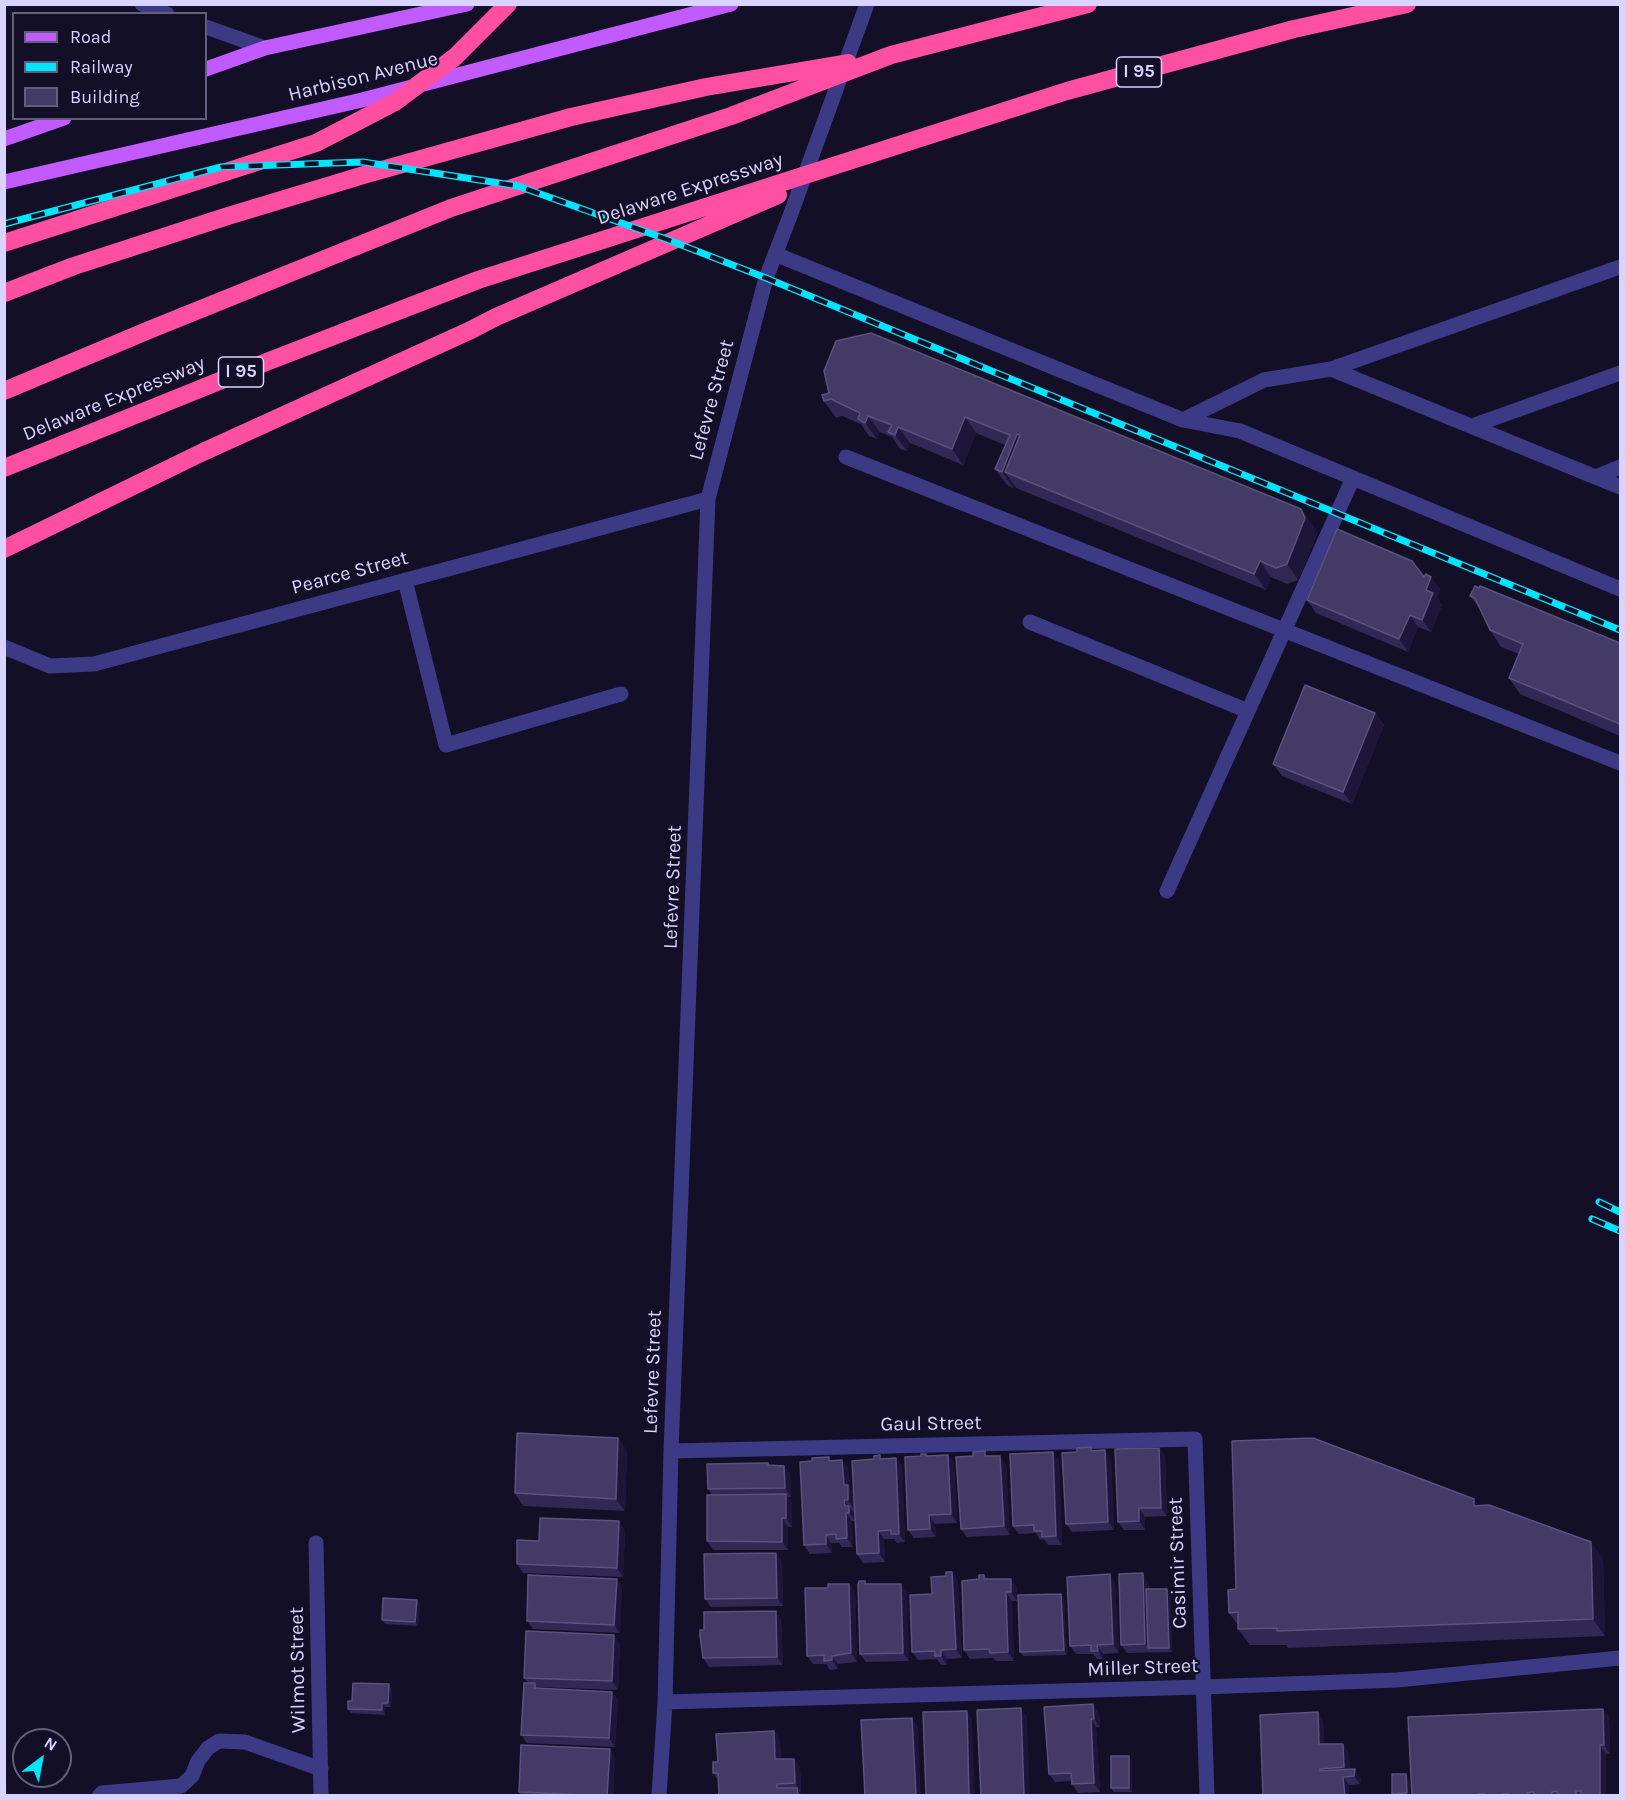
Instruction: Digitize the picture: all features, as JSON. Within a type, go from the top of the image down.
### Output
[{"type":"highway","points":[[4,243],[316,142],[395,102],[455,57],[508,4]]},
{"type":"highway","points":[[4,293],[74,266],[228,216],[560,120],[706,87],[891,55],[1088,4]]},
{"type":"highway","name":"Delaware Expressway","points":[[4,468],[478,280],[1078,88],[1294,29],[1407,4]]},
{"type":"highway","points":[[4,392],[149,330],[451,208],[731,116],[891,55]]},
{"type":"highway","points":[[4,549],[203,452],[460,335],[496,316],[876,153]]},
{"type":"main road","points":[[207,69],[265,48],[467,4]]},
{"type":"main road","name":"Harbison Avenue","points":[[4,182],[362,100],[731,4]]},
{"type":"main road","points":[[4,139],[58,120]]},
{"type":"street","points":[[142,4],[162,12]]},
{"type":"street","name":"Lefevre Street","points":[[659,1796],[665,1702],[671,1451],[708,499],[766,278],[867,4]]},
{"type":"street","points":[[207,27],[265,48]]},
{"type":"street","points":[[774,254],[1183,420],[1240,431],[1620,589]]},
{"type":"street","points":[[1183,420],[1264,380],[1331,369],[1620,267]]},
{"type":"street","points":[[1331,369],[1620,487]]},
{"type":"street","points":[[1472,426],[1620,372]]},
{"type":"street","points":[[846,457],[1620,763]]},
{"type":"street","points":[[1596,477],[1620,467]]},
{"type":"street","points":[[1167,891],[1353,478]]},
{"type":"street","name":"Pearce Street","points":[[4,647],[51,666],[94,664],[708,499]]},
{"type":"street","points":[[405,580],[446,745],[621,694]]},
{"type":"street","points":[[1030,622],[1248,711]]},
{"type":"street","name":"Gaul Street","points":[[671,1451],[1192,1439]]},
{"type":"street","name":"Casimir Street","points":[[1192,1439],[1195,1439],[1207,1796]]},
{"type":"street","name":"Wilmot Street","points":[[316,1543],[321,1796]]},
{"type":"street","name":"Miller Street","points":[[665,1702],[1397,1680],[1620,1658]]},
{"type":"street","points":[[99,1796],[102,1793],[181,1786],[192,1776],[198,1761],[208,1748],[219,1742],[245,1742],[321,1769]]},
{"type":"building","points":[[871,333],[1301,509],[1305,518],[1287,564],[1276,568],[1260,561],[1254,574],[1005,472],[1020,435],[1017,434],[1002,472],[995,469],[1010,435],[965,417],[952,449],[898,427],[895,435],[888,432],[892,425],[868,416],[865,423],[858,419],[860,413],[831,399],[824,401],[822,395],[829,393],[824,371],[836,341]]},
{"type":"building","points":[[1337,529],[1412,561],[1424,577],[1426,574],[1431,577],[1426,590],[1433,593],[1422,620],[1410,615],[1399,639],[1307,600]]},
{"type":"building","points":[[1475,586],[1479,588],[1480,586],[1620,643],[1620,724],[1509,678],[1523,644],[1490,630],[1475,598],[1470,596]]},
{"type":"building","points":[[1305,685],[1375,713],[1343,792],[1273,764]]},
{"type":"building","points":[[517,1433],[618,1438],[616,1499],[515,1493]]},
{"type":"building","points":[[1313,1438],[1474,1499],[1474,1506],[1489,1505],[1591,1542],[1593,1619],[1277,1631],[1277,1628],[1238,1629],[1238,1612],[1229,1613],[1228,1590],[1236,1589],[1232,1441]]},
{"type":"building","points":[[1091,1447],[1091,1451],[1105,1450],[1108,1522],[1066,1524],[1062,1453],[1077,1452],[1077,1448]]},
{"type":"building","points":[[1159,1448],[1161,1508],[1139,1508],[1139,1521],[1118,1522],[1115,1449]]},
{"type":"building","points":[[985,1451],[985,1456],[1000,1456],[1004,1526],[961,1529],[956,1457],[973,1456],[973,1452]]},
{"type":"building","points":[[1053,1452],[1056,1536],[1042,1537],[1042,1531],[1034,1531],[1034,1525],[1013,1526],[1010,1454]]},
{"type":"building","points":[[921,1454],[926,1454],[926,1456],[948,1455],[951,1514],[929,1515],[930,1529],[908,1530],[905,1457],[921,1456]]},
{"type":"building","points":[[880,1455],[880,1459],[896,1458],[899,1534],[891,1534],[891,1530],[878,1531],[879,1553],[857,1554],[852,1461],[874,1459],[874,1456]]},
{"type":"building","points":[[829,1457],[829,1461],[842,1460],[844,1485],[848,1485],[848,1500],[844,1500],[845,1506],[849,1506],[849,1513],[846,1513],[847,1538],[836,1539],[836,1534],[826,1535],[826,1544],[804,1545],[800,1462],[812,1461],[812,1458]]},
{"type":"building","points":[[768,1463],[768,1465],[784,1466],[785,1488],[708,1489],[707,1464]]},
{"type":"building","points":[[786,1494],[786,1518],[782,1518],[782,1542],[707,1541],[707,1495]]},
{"type":"building","points":[[540,1518],[619,1521],[617,1568],[517,1564],[517,1540],[539,1541]]},
{"type":"building","points":[[776,1553],[777,1598],[705,1599],[704,1554]]},
{"type":"building","points":[[946,1572],[952,1572],[956,1649],[941,1650],[941,1656],[935,1656],[935,1651],[912,1652],[910,1595],[932,1594],[931,1577],[946,1576]]},
{"type":"building","points":[[1143,1573],[1145,1644],[1121,1645],[1119,1574]]},
{"type":"building","points":[[1110,1574],[1113,1644],[1097,1645],[1098,1651],[1091,1651],[1091,1645],[1070,1646],[1067,1577]]},
{"type":"building","points":[[528,1575],[617,1579],[614,1625],[527,1621]]},
{"type":"building","points":[[979,1575],[984,1575],[984,1579],[1011,1579],[1011,1592],[1006,1592],[1008,1652],[990,1653],[989,1649],[964,1650],[962,1581],[979,1579]]},
{"type":"building","points":[[859,1581],[865,1581],[865,1584],[901,1584],[903,1653],[860,1654]]},
{"type":"building","points":[[828,1584],[849,1584],[851,1653],[832,1656],[832,1660],[824,1661],[824,1655],[807,1656],[805,1588],[828,1588]]},
{"type":"building","points":[[1146,1589],[1167,1589],[1169,1648],[1148,1648]]},
{"type":"building","points":[[1061,1594],[1064,1650],[1020,1652],[1018,1595]]},
{"type":"building","points":[[383,1598],[417,1600],[415,1622],[382,1620]]},
{"type":"building","points":[[776,1611],[777,1657],[703,1658],[700,1630],[704,1630],[704,1612]]},
{"type":"building","points":[[526,1631],[614,1635],[612,1681],[524,1678]]},
{"type":"building","points":[[353,1683],[389,1684],[388,1703],[382,1703],[382,1710],[348,1709],[348,1701],[352,1701]]},
{"type":"building","points":[[524,1683],[535,1683],[535,1688],[612,1692],[609,1738],[521,1735]]},
{"type":"building","points":[[1093,1704],[1094,1719],[1091,1719],[1094,1783],[1072,1784],[1071,1773],[1049,1774],[1044,1707]]},
{"type":"building","points":[[1021,1708],[1024,1796],[981,1796],[977,1710]]},
{"type":"building","points":[[1603,1709],[1604,1745],[1600,1745],[1600,1796],[1581,1796],[1581,1791],[1576,1791],[1576,1796],[1557,1796],[1557,1791],[1552,1792],[1552,1796],[1534,1796],[1532,1792],[1527,1793],[1528,1796],[1478,1794],[1478,1796],[1412,1796],[1408,1717]]},
{"type":"building","points":[[967,1711],[969,1796],[926,1796],[923,1712]]},
{"type":"building","points":[[1318,1712],[1319,1744],[1343,1744],[1344,1767],[1320,1769],[1320,1771],[1355,1769],[1354,1776],[1343,1777],[1345,1796],[1263,1796],[1260,1715]]},
{"type":"building","points":[[912,1718],[916,1796],[865,1796],[861,1720]]},
{"type":"building","points":[[774,1731],[775,1759],[794,1759],[795,1783],[777,1784],[777,1788],[797,1788],[798,1796],[719,1796],[718,1773],[713,1773],[713,1762],[718,1762],[716,1734]]},
{"type":"building","points":[[521,1745],[610,1749],[607,1796],[519,1792]]},
{"type":"building","points":[[1111,1756],[1129,1756],[1129,1788],[1111,1788]]},
{"type":"building","points":[[1392,1774],[1406,1774],[1407,1793],[1392,1794]]},
{"type":"railway","points":[[4,224],[221,167],[363,162],[518,186],[766,278],[1620,630]]},
{"type":"railway","points":[[1599,1202],[1620,1212]]},
{"type":"railway","points":[[1592,1219],[1620,1231]]}]
